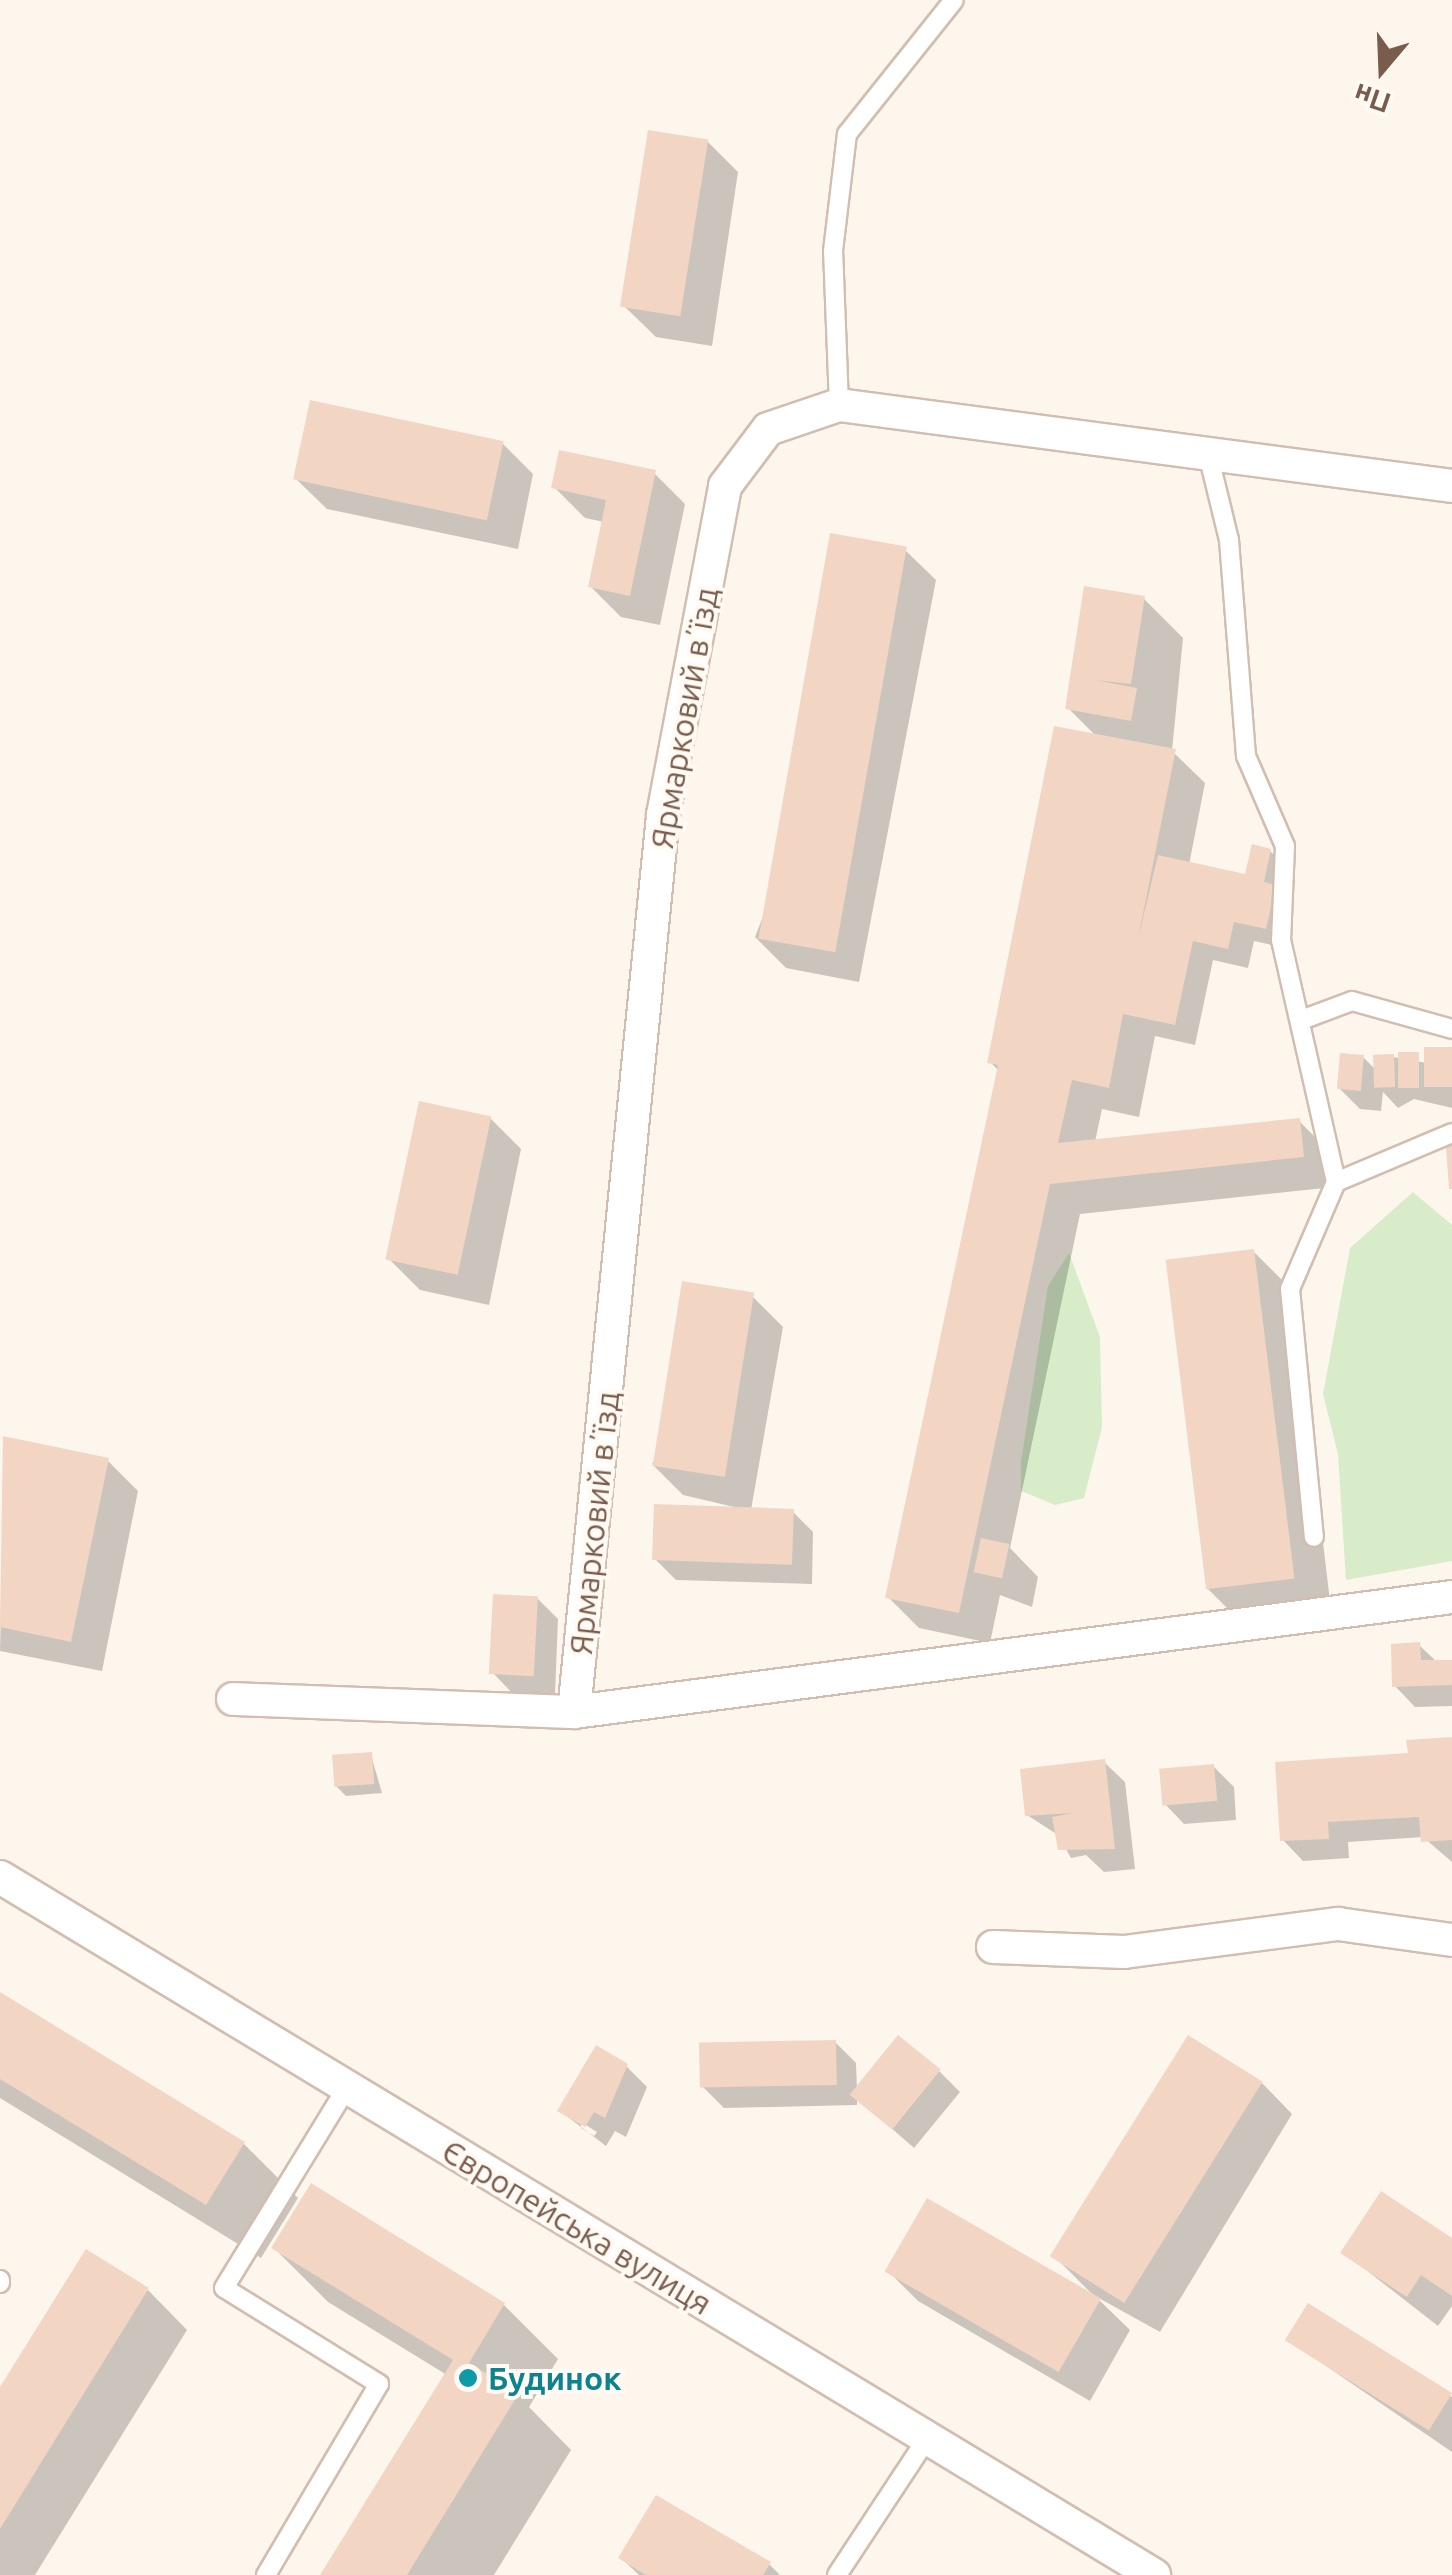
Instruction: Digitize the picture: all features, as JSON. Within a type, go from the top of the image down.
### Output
[{"type":"street","name":"Ярмарковий вʼїзд","points":[[574,1712],[663,815],[725,486],[768,429],[839,405],[1452,486]]},
{"type":"street","points":[[233,1699],[574,1712],[1452,1597]]},
{"type":"street","name":"Європейська вулиця","points":[[0,1877],[1154,2575]]},
{"type":"street","points":[[992,1947],[1124,1952],[1338,1924],[1452,1940]]},
{"type":"lane","points":[[839,405],[833,251],[847,134],[954,0]]},
{"type":"lane","points":[[1208,454],[1228,540],[1246,756],[1285,846],[1281,940],[1304,1019],[1336,1182],[1290,1289],[1314,1537]]},
{"type":"lane","points":[[1304,1019],[1352,1001],[1452,1029]]},
{"type":"lane","points":[[1336,1182],[1452,1133]]},
{"type":"lane","points":[[266,2575],[378,2384],[224,2288],[347,2087]]},
{"type":"lane","points":[[837,2575],[926,2440]]},
{"type":"green space","points":[[1413,1192],[1452,1225],[1452,1561],[1346,1580],[1338,1454],[1323,1394],[1350,1248]]},
{"type":"green space","points":[[1069,1253],[1100,1337],[1102,1427],[1084,1498],[1055,1505],[1021,1491],[1021,1462],[1048,1286]]},
{"type":"building","points":[[648,130],[708,140],[680,316],[620,307]]},
{"type":"building","points":[[310,400],[504,441],[487,520],[293,479]]},
{"type":"building","points":[[559,450],[656,470],[630,596],[588,587],[606,500],[551,488]]},
{"type":"building","points":[[830,533],[907,547],[835,952],[758,939]]},
{"type":"building","points":[[1084,586],[1145,596],[1131,684],[1095,680],[1137,688],[1131,721],[1065,709]]},
{"type":"building","points":[[1054,726],[1176,749],[1138,939],[1158,855],[1245,874],[1252,844],[1271,849],[1264,882],[1276,885],[1266,929],[1234,922],[1228,949],[1193,941],[1175,1025],[1123,1014],[1109,1088],[1072,1080],[1058,1143],[1300,1118],[1304,1157],[1050,1184],[959,1613],[885,1598],[998,1065],[987,1063]]},
{"type":"building","points":[[1424,1047],[1452,1047],[1452,1087],[1424,1087]]},
{"type":"building","points":[[1398,1052],[1419,1052],[1419,1088],[1398,1088]]},
{"type":"building","points":[[1340,1053],[1364,1055],[1361,1091],[1337,1089]]},
{"type":"building","points":[[1394,1054],[1395,1087],[1374,1088],[1373,1055]]},
{"type":"building","points":[[419,1101],[491,1116],[458,1275],[385,1259]]},
{"type":"building","points":[[1452,1145],[1452,1189],[1449,1189],[1446,1146]]},
{"type":"building","points":[[1254,1249],[1294,1579],[1206,1589],[1166,1260]]},
{"type":"building","points":[[682,1281],[754,1292],[725,1477],[653,1466]]},
{"type":"building","points":[[3,1436],[109,1458],[71,1642],[0,1627]]},
{"type":"building","points":[[654,1504],[794,1509],[792,1565],[652,1560]]},
{"type":"building","points":[[981,1538],[1009,1544],[1002,1578],[974,1572]]},
{"type":"building","points":[[493,1594],[538,1596],[534,1676],[489,1674]]},
{"type":"building","points":[[1420,1642],[1421,1660],[1452,1660],[1452,1685],[1392,1687],[1391,1644]]},
{"type":"building","points":[[1452,1737],[1452,1840],[1421,1842],[1419,1817],[1328,1822],[1329,1839],[1280,1841],[1275,1762],[1408,1753],[1406,1740]]},
{"type":"building","points":[[372,1752],[374,1784],[334,1787],[332,1755]]},
{"type":"building","points":[[1105,1759],[1115,1849],[1058,1850],[1052,1817],[1073,1813],[1025,1816],[1020,1769]]},
{"type":"building","points":[[1214,1764],[1217,1801],[1162,1806],[1159,1769]]},
{"type":"building","points":[[0,1992],[245,2142],[206,2205],[0,2079]]},
{"type":"building","points":[[898,2035],[941,2070],[892,2129],[850,2095]]},
{"type":"building","points":[[1188,2035],[1263,2082],[1124,2303],[1050,2256]]},
{"type":"building","points":[[836,2040],[837,2085],[700,2087],[699,2042]]},
{"type":"building","points":[[596,2045],[628,2064],[605,2118],[594,2112],[585,2127],[557,2111]]},
{"type":"building","name":"Будинок","points":[[311,2183],[505,2303],[469,2363],[519,2393],[407,2575],[320,2575],[453,2360],[271,2248]]},
{"type":"building","points":[[1381,2191],[1452,2238],[1452,2296],[1421,2275],[1407,2297],[1340,2253]]},
{"type":"building","points":[[927,2198],[1101,2298],[1059,2372],[884,2272]]},
{"type":"building","points":[[86,2249],[149,2288],[0,2529],[0,2387]]},
{"type":"building","points":[[1308,2303],[1452,2393],[1429,2430],[1285,2340]]},
{"type":"building","points":[[656,2495],[771,2562],[763,2575],[646,2575],[618,2558]]},
{"type":"place","name":"Будинок","points":[[468,2378]]}]
